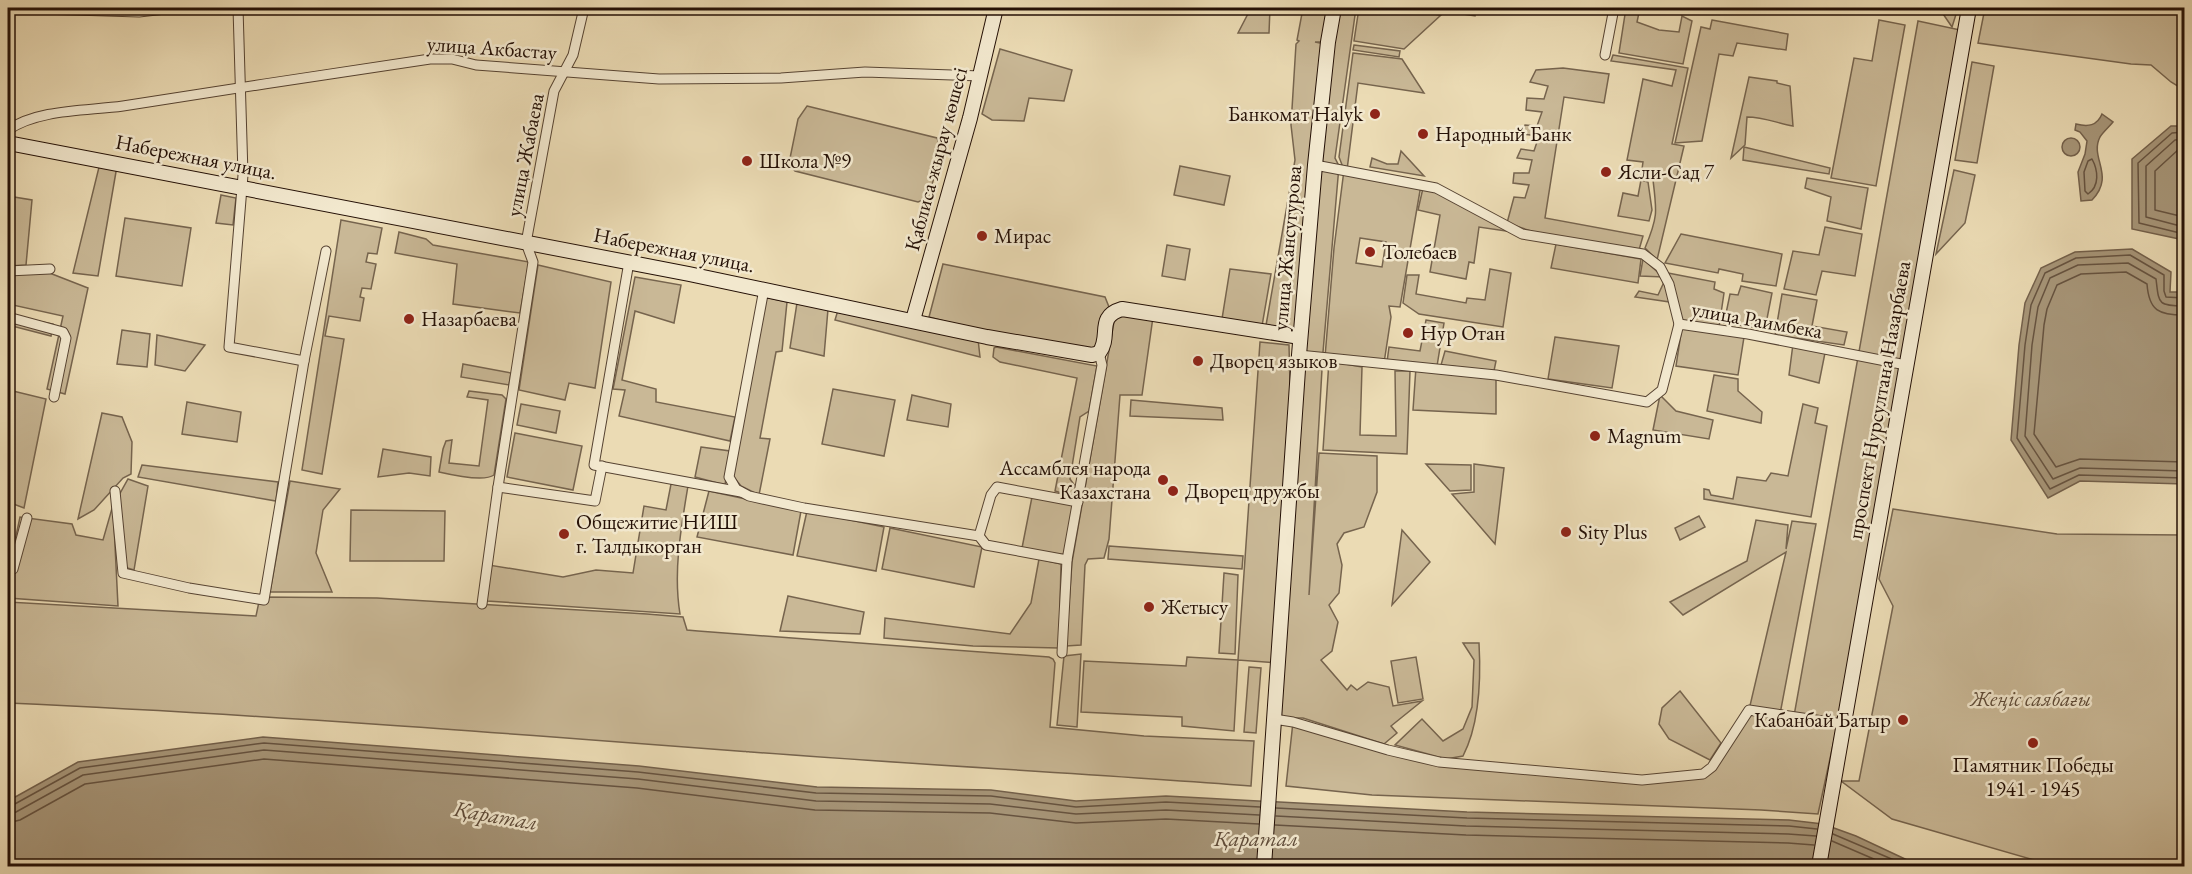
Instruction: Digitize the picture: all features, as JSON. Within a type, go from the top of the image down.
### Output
[{"type":"main road","name":"Қаблиса жырау көшесі","points":[[913,321],[981,76],[996,8]]},
{"type":"main road","name":"улица Жансугурова","points":[[1264,867],[1300,337],[1315,165],[1328,42],[1334,8]]},
{"type":"main road","name":"проспект Нурсултана Назарбаева","points":[[1819,867],[1969,8]]},
{"type":"main road","name":"Набережная улица.","points":[[8,143],[629,262],[998,339],[1092,355],[1099,353]]},
{"type":"main road","points":[[1099,353],[1104,347],[1106,321],[1112,312],[1122,309],[1300,337]]},
{"type":"street","points":[[8,8],[139,12],[174,8]]},
{"type":"street","points":[[238,8],[243,187],[229,347],[304,361]]},
{"type":"street","name":"улица Жабаева","points":[[526,243],[554,91],[573,55],[584,8]]},
{"type":"street","points":[[1605,55],[1614,8]]},
{"type":"street","name":"улица Акбастау","points":[[8,130],[19,122],[35,117],[430,59],[452,59],[476,65],[659,79],[782,78],[865,72],[981,76]]},
{"type":"street","points":[[1315,165],[1436,188],[1522,234],[1643,254],[1660,267],[1679,324]]},
{"type":"street","points":[[482,604],[533,262],[526,243]]},
{"type":"street","points":[[115,491],[123,573],[189,588],[264,600],[304,361],[326,251]]},
{"type":"street","points":[[629,262],[594,465],[742,493]]},
{"type":"street","points":[[8,271],[50,269]]},
{"type":"street","points":[[764,290],[729,477],[736,489],[749,496],[804,508],[979,536],[986,545],[1067,560]]},
{"type":"street","points":[[8,317],[63,332],[66,338],[54,397]]},
{"type":"street","name":"улица Раимбека","points":[[1299,355],[1496,375],[1647,402],[1662,390],[1679,324],[1748,334],[1906,365]]},
{"type":"street","points":[[1062,653],[1067,560],[1102,365],[1099,353]]},
{"type":"street","points":[[498,487],[595,501],[602,466]]},
{"type":"street","points":[[979,536],[991,495],[998,487],[1078,502]]},
{"type":"street","points":[[8,568],[13,569],[27,518]]},
{"type":"street","points":[[1274,719],[1293,722],[1388,750],[1439,762],[1642,780],[1703,774],[1712,767],[1749,710],[1843,724]]},
{"type":"green space","points":[[1251,8],[1270,8],[1269,33],[1238,33]]},
{"type":"green space","points":[[1303,8],[1334,8],[1328,42],[1315,42],[1325,44],[1300,337],[1265,331],[1295,160],[1291,125],[1296,44],[1299,41],[1297,40]]},
{"type":"green space","points":[[1337,8],[1356,8],[1335,158],[1339,166],[1323,352],[1309,595],[1319,453],[1377,456],[1377,492],[1364,527],[1344,533],[1337,544],[1342,565],[1339,593],[1329,605],[1338,622],[1332,651],[1321,660],[1347,690],[1351,685],[1357,690],[1368,682],[1389,687],[1393,706],[1422,701],[1391,726],[1397,733],[1384,744],[1303,718],[1278,718],[1305,313]]},
{"type":"green space","points":[[1359,8],[1388,8],[1441,15],[1404,49],[1354,41]]},
{"type":"green space","points":[[1425,8],[1476,8],[1475,16]]},
{"type":"green space","points":[[1626,8],[1640,8],[1637,22],[1659,30],[1679,32],[1682,16],[1692,21],[1683,64],[1619,53]]},
{"type":"green space","points":[[1941,8],[1958,8],[1952,27],[1941,11]]},
{"type":"green space","points":[[1985,8],[2184,8],[2184,90],[2151,65],[1978,43]]},
{"type":"green space","points":[[1712,20],[1788,34],[1786,50],[1737,43],[1733,56],[1719,54],[1702,141],[1675,143],[1701,27],[1710,29]]},
{"type":"green space","points":[[1879,20],[1905,25],[1876,186],[1831,178],[1854,58],[1872,61]]},
{"type":"green space","points":[[1918,21],[1965,31],[1836,731],[1818,814],[1372,795],[1286,786],[1293,722],[1423,758],[1650,779],[1707,770],[1749,710],[1786,552],[1683,615],[1670,602],[1747,561],[1756,520],[1788,525],[1786,549],[1792,521],[1816,524],[1780,714],[1794,716]]},
{"type":"green space","points":[[1354,45],[1400,51],[1399,57],[1353,50]]},
{"type":"green space","points":[[1000,49],[1072,70],[1064,101],[1029,98],[1024,121],[992,120],[982,114]]},
{"type":"green space","points":[[1353,53],[1402,59],[1424,93],[1358,83],[1347,170],[1421,185],[1400,307],[1389,306],[1391,317],[1384,363],[1325,357],[1334,248],[1344,170],[1339,157]],"holes":[[[1360,238],[1386,242],[1382,267],[1356,263]]]},
{"type":"green space","points":[[1613,55],[1688,68],[1672,144],[1684,146],[1657,260],[1645,248],[1655,214],[1653,180],[1641,176],[1643,162],[1627,160],[1643,79],[1672,86],[1676,70],[1611,61]]},
{"type":"green space","points":[[1972,62],[1994,66],[1977,163],[1955,160]]},
{"type":"green space","points":[[1563,68],[1609,74],[1604,103],[1564,97],[1545,218],[1643,236],[1639,250],[1537,233],[1507,223],[1514,197],[1525,198],[1529,185],[1513,183],[1514,173],[1529,173],[1532,160],[1517,158],[1521,149],[1534,151],[1539,136],[1521,134],[1525,125],[1537,126],[1542,112],[1526,110],[1527,98],[1544,99],[1548,86],[1530,82],[1536,70]]},
{"type":"green space","points":[[1749,77],[1777,81],[1777,83],[1790,86],[1793,126],[1747,117],[1745,145],[1731,158]]},
{"type":"green space","points":[[807,106],[937,138],[942,151],[928,198],[918,202],[795,171],[789,163],[798,119]]},
{"type":"green space","points":[[1744,147],[1830,168],[1829,174],[1743,160]]},
{"type":"green space","points":[[1401,151],[1424,176],[1370,167],[1372,158],[1387,164],[1398,164]]},
{"type":"green space","points":[[100,163],[117,166],[98,276],[73,273]]},
{"type":"green space","points":[[1180,166],[1230,176],[1224,205],[1174,195]]},
{"type":"green space","points":[[1954,170],[1975,175],[1965,223],[1936,254]]},
{"type":"green space","points":[[1807,178],[1868,188],[1861,229],[1827,221],[1831,197],[1805,188]]},
{"type":"green space","points":[[1641,180],[1648,182],[1652,210],[1649,221],[1618,216],[1623,193],[1638,196]]},
{"type":"green space","points":[[1423,188],[1443,195],[1513,232],[1479,227],[1474,263],[1469,262],[1466,279],[1430,272],[1440,215],[1418,210]]},
{"type":"green space","points":[[221,195],[236,198],[233,225],[216,223]]},
{"type":"green space","points":[[8,196],[32,200],[26,265],[8,266]]},
{"type":"green space","points":[[125,218],[191,228],[182,286],[116,276]]},
{"type":"green space","points":[[341,220],[382,228],[377,254],[368,253],[366,262],[376,264],[371,289],[362,288],[360,297],[364,298],[360,321],[329,316],[325,336],[344,339],[322,474],[302,470]]},
{"type":"green space","points":[[1825,227],[1862,234],[1855,276],[1822,271],[1816,295],[1784,289],[1793,251],[1819,255]]},
{"type":"green space","points":[[399,232],[426,239],[433,245],[529,262],[520,313],[453,304],[457,264],[395,253]]},
{"type":"green space","points":[[1681,234],[1782,254],[1776,286],[1742,281],[1743,274],[1719,269],[1718,273],[1665,263]]},
{"type":"green space","points":[[1556,244],[1641,259],[1638,283],[1551,268]]},
{"type":"green space","points":[[1167,245],[1190,249],[1185,280],[1162,276]]},
{"type":"green space","points":[[1643,259],[1663,277],[1640,276]]},
{"type":"green space","points":[[943,264],[1105,297],[1111,312],[1099,353],[1038,346],[929,317]]},
{"type":"green space","points":[[538,265],[611,282],[595,388],[569,383],[565,400],[519,390]]},
{"type":"green space","points":[[1230,269],[1271,274],[1262,326],[1222,319]]},
{"type":"green space","points":[[1490,269],[1511,273],[1503,327],[1419,314],[1403,303],[1407,275],[1419,275],[1416,294],[1466,303],[1467,298],[1485,300]]},
{"type":"green space","points":[[47,272],[88,288],[65,394],[47,389],[63,316],[8,304],[8,275]]},
{"type":"green space","points":[[1668,273],[1715,282],[1714,289],[1724,293],[1719,327],[1682,321]]},
{"type":"green space","points":[[635,277],[681,285],[674,323],[635,311],[622,380],[656,389],[656,402],[735,417],[730,441],[619,416],[625,390],[613,389]]},
{"type":"green space","points":[[1664,282],[1670,302],[1635,297],[1639,291],[1658,295]]},
{"type":"green space","points":[[1741,286],[1772,293],[1765,329],[1724,323],[1730,294],[1738,295]]},
{"type":"green space","points":[[1782,294],[1817,300],[1812,326],[1847,332],[1844,345],[1775,335]]},
{"type":"green space","points":[[765,297],[787,302],[782,351],[776,352],[760,438],[770,439],[759,495],[741,486],[732,475]]},
{"type":"green space","points":[[797,303],[828,309],[824,356],[790,348]]},
{"type":"green space","points":[[838,310],[978,339],[980,357],[835,320]]},
{"type":"green space","points":[[1128,312],[1153,317],[1142,395],[1120,395],[1109,539],[1104,558],[1088,559],[1085,565],[1081,645],[1066,646],[1072,562],[1115,316]]},
{"type":"green space","points":[[8,315],[53,324],[51,336],[8,325]]},
{"type":"green space","points":[[1426,320],[1444,323],[1437,366],[1387,362],[1389,347],[1420,351]]},
{"type":"green space","points":[[1682,327],[1744,337],[1738,375],[1676,366]]},
{"type":"green space","points":[[122,330],[150,334],[147,367],[117,364]]},
{"type":"green space","points":[[157,335],[205,345],[185,371],[155,365]]},
{"type":"green space","points":[[1555,337],[1619,346],[1612,388],[1548,379]]},
{"type":"green space","points":[[1260,342],[1289,345],[1292,464],[1278,663],[1238,660]]},
{"type":"green space","points":[[1793,344],[1826,348],[1819,383],[1789,375]]},
{"type":"green space","points":[[996,347],[1097,366],[1089,411],[1080,417],[1070,479],[1078,490],[1075,494],[1068,495],[1055,491],[1077,378],[1000,362],[993,357]]},
{"type":"green space","points":[[1445,351],[1496,361],[1494,371],[1441,365]]},
{"type":"green space","points":[[1329,361],[1362,367],[1360,435],[1396,436],[1395,371],[1410,371],[1407,454],[1323,450]]},
{"type":"green space","points":[[463,364],[511,373],[509,385],[461,377]]},
{"type":"green space","points":[[1416,367],[1496,375],[1496,414],[1413,410]]},
{"type":"green space","points":[[1714,375],[1738,379],[1738,391],[1762,412],[1761,423],[1707,411]]},
{"type":"green space","points":[[833,389],[895,400],[884,456],[822,444]]},
{"type":"green space","points":[[13,391],[46,399],[24,508],[8,502],[8,415]]},
{"type":"green space","points":[[469,391],[502,395],[506,399],[494,475],[489,477],[468,477],[439,472],[446,441],[452,440],[449,463],[479,466],[488,400],[467,397]]},
{"type":"green space","points":[[912,395],[951,404],[948,427],[907,420]]},
{"type":"green space","points":[[1660,395],[1676,411],[1713,420],[1709,439],[1653,430]]},
{"type":"green space","points":[[1131,400],[1222,408],[1223,420],[1130,416]]},
{"type":"green space","points":[[187,402],[241,412],[237,442],[182,434]]},
{"type":"green space","points":[[521,404],[560,411],[556,433],[517,425]]},
{"type":"green space","points":[[1803,404],[1818,408],[1815,423],[1827,426],[1811,517],[1704,499],[1704,489],[1709,490],[1711,495],[1733,499],[1737,477],[1766,481],[1771,473],[1788,476]]},
{"type":"green space","points":[[102,413],[122,417],[132,442],[131,474],[123,478],[94,510],[78,519]]},
{"type":"green space","points":[[515,433],[582,446],[573,490],[507,477]]},
{"type":"green space","points":[[701,447],[730,451],[725,485],[695,477]]},
{"type":"green space","points":[[383,449],[431,457],[430,476],[409,473],[378,477]]},
{"type":"green space","points":[[1426,464],[1471,465],[1471,490],[1450,491]]},
{"type":"green space","points":[[1474,464],[1504,468],[1495,544],[1452,494],[1474,492]]},
{"type":"green space","points":[[142,465],[278,482],[276,501],[138,477]]},
{"type":"green space","points":[[128,479],[148,486],[134,570],[124,567],[118,497]]},
{"type":"green space","points":[[290,481],[340,489],[323,510],[316,553],[332,592],[270,592]]},
{"type":"green space","points":[[671,484],[688,486],[677,582],[680,614],[487,601],[489,565],[563,577],[596,570],[633,573],[644,506],[666,510]]},
{"type":"green space","points":[[709,491],[801,511],[793,555],[697,537]]},
{"type":"green space","points":[[1032,497],[1073,505],[1064,555],[1022,548]]},
{"type":"green space","points":[[113,505],[118,606],[8,598],[8,564],[10,564],[20,517],[72,524],[76,535],[103,540]]},
{"type":"green space","name":"Жеңіс саябағы","points":[[1893,509],[2057,534],[2184,535],[2184,864],[2055,866],[1892,819],[1841,781],[1859,781],[1893,606],[1879,579]]},
{"type":"green space","points":[[351,510],[445,511],[444,561],[350,561]]},
{"type":"green space","points":[[807,511],[884,527],[876,571],[797,556]]},
{"type":"green space","points":[[1699,516],[1705,527],[1680,540],[1675,528]]},
{"type":"green space","points":[[890,528],[982,547],[974,587],[882,569]]},
{"type":"green space","points":[[1402,530],[1430,562],[1392,605]]},
{"type":"green space","points":[[1109,546],[1243,556],[1242,569],[1108,559]]},
{"type":"green space","points":[[1039,559],[1061,564],[1059,648],[973,646],[884,638],[885,618],[1010,634],[1031,603]]},
{"type":"green space","points":[[1224,573],[1238,575],[1235,654],[1219,653]]},
{"type":"green space","points":[[788,596],[864,612],[860,634],[780,631]]},
{"type":"green space","points":[[260,597],[377,598],[647,614],[683,617],[687,630],[1049,657],[1055,663],[1050,727],[1144,736],[1254,741],[1251,786],[814,757],[380,724],[8,703],[8,602],[256,616]]},
{"type":"green space","points":[[1463,643],[1479,643],[1480,671],[1476,715],[1463,756],[1446,759],[1395,745],[1422,719],[1443,741],[1463,729],[1472,707],[1474,660]]},
{"type":"green space","points":[[1081,654],[1077,727],[1057,725],[1064,656]]},
{"type":"green space","points":[[1187,657],[1238,660],[1234,731],[1182,726],[1182,717],[1081,712],[1084,661],[1186,666]]},
{"type":"green space","points":[[1416,657],[1423,699],[1398,703],[1391,661]]},
{"type":"green space","points":[[1249,667],[1261,668],[1256,733],[1244,732]]},
{"type":"green space","points":[[1680,691],[1721,743],[1710,760],[1669,739],[1659,724],[1662,708]]},
{"type":"water","points":[[2102,114],[2113,122],[2101,135],[2097,145],[2102,183],[2092,200],[2081,201],[2078,172],[2087,141],[2080,132],[2075,130],[2076,124],[2092,125]]},
{"type":"water","points":[[2171,126],[2184,126],[2184,240],[2132,229],[2132,159]]},
{"type":"water","points":[[2071,138],[2077,141],[2080,147],[2077,153],[2071,156],[2065,153],[2062,147],[2065,141]]},
{"type":"water","points":[[2132,249],[2171,272],[2170,292],[2184,292],[2184,484],[2080,481],[2048,498],[2011,440],[2025,303],[2041,268],[2075,252]]},
{"type":"water","name":"Қаратал","points":[[263,737],[639,766],[817,787],[991,790],[1076,801],[1166,796],[1467,812],[1789,820],[1823,824],[1856,836],[1920,866],[8,866],[8,801],[78,762]]},
{"type":"place","name":"Банкомат Halyk","points":[[1375,114]]},
{"type":"place","name":"Народный Банк","points":[[1423,134]]},
{"type":"place","name":"Школа №9","points":[[747,161]]},
{"type":"place","name":"Ясли-Сад 7","points":[[1606,172]]},
{"type":"place","name":"Мирас","points":[[982,236]]},
{"type":"place","name":"Толебаев","points":[[1370,252]]},
{"type":"place","name":"Назарбаева","points":[[409,319]]},
{"type":"place","name":"Нур Отан","points":[[1408,333]]},
{"type":"place","name":"Дворец языков","points":[[1198,361]]},
{"type":"place","name":"Magnum","points":[[1595,436]]},
{"type":"place","name":"Ассамблея народа Казахстана","points":[[1163,480]]},
{"type":"place","name":"Дворец дружбы","points":[[1173,491]]},
{"type":"place","name":"Sity Plus","points":[[1566,532]]},
{"type":"place","name":"Общежитие НИШ г. Талдыкорган","points":[[564,534]]},
{"type":"place","name":"Жетысу","points":[[1149,607]]},
{"type":"place","name":"Кабанбай Батыр","points":[[1903,720]]},
{"type":"place","name":"Памятник Победы 1941 - 1945","points":[[2033,743]]}]
